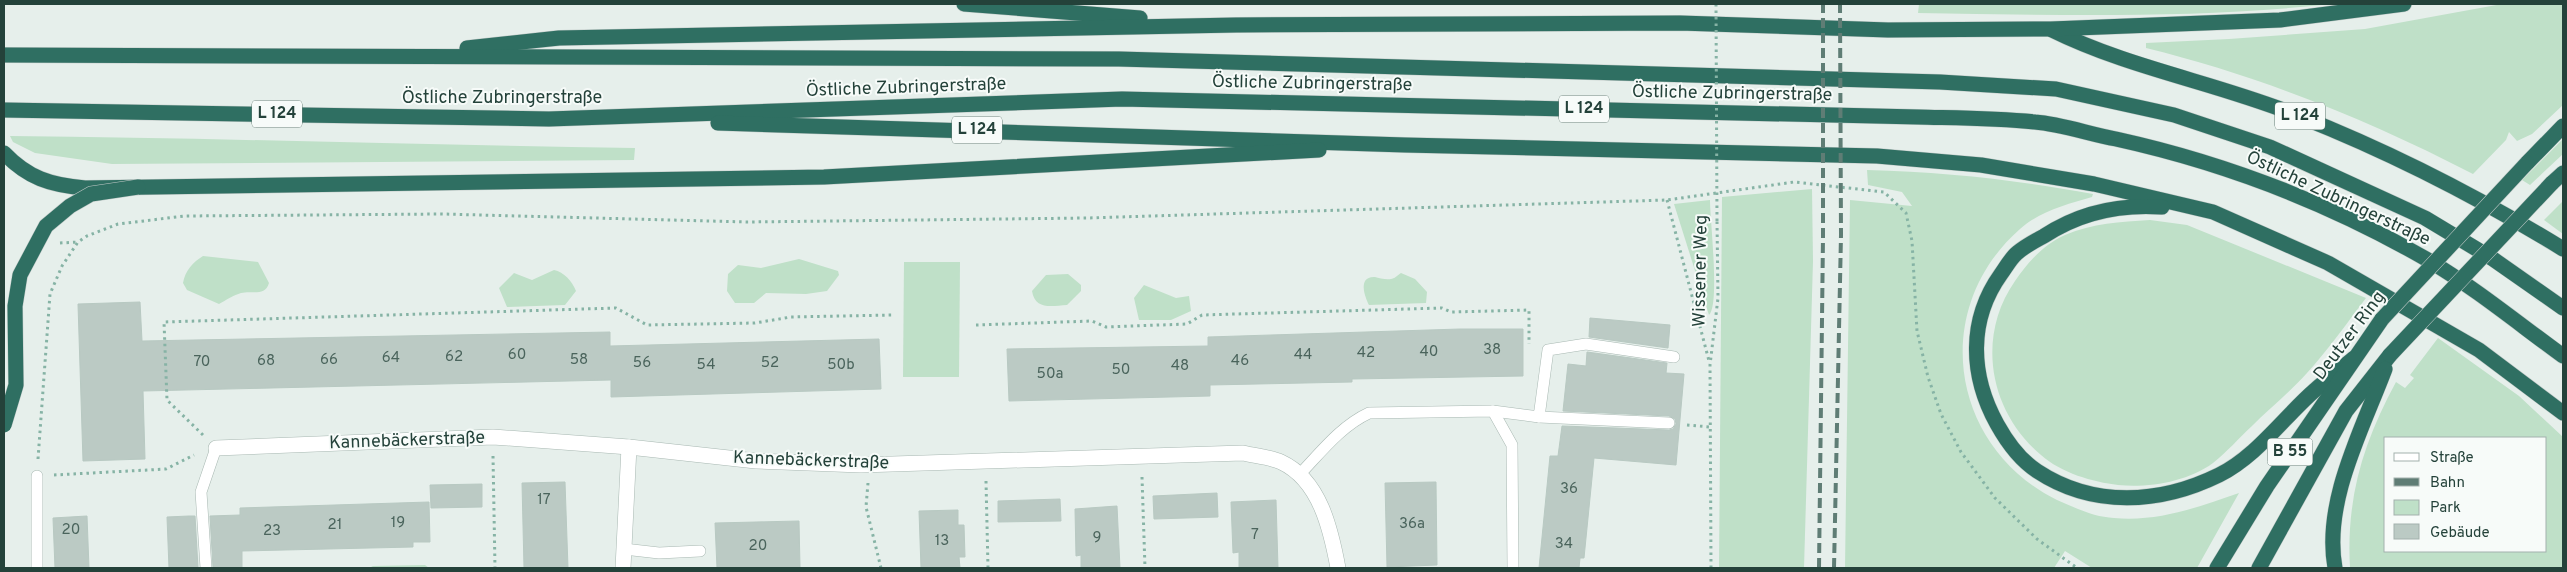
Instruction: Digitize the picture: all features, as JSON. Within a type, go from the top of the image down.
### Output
[{"type":"highway","points":[[964,4],[1236,25]]},
{"type":"highway","points":[[396,56],[559,38],[1236,25],[1680,23],[1888,30],[2051,29],[2280,20],[2404,4]]},
{"type":"highway","name":"L 124","points":[[2051,29],[2112,57],[2152,67],[2299,116],[2426,174],[2537,233],[2563,256]]},
{"type":"highway","name":"Östliche Zubringerstraße","points":[[4,55],[1119,59],[1940,82],[2056,89],[2174,115],[2270,147],[2424,218],[2493,259],[2563,308]]},
{"type":"highway","name":"Östliche Zubringerstraße","points":[[4,110],[549,119],[1122,99],[1918,117],[2036,122],[2146,146],[2226,168],[2285,191],[2428,260],[2469,287],[2563,356]]},
{"type":"highway","name":"L 124","points":[[549,119],[601,122],[883,127],[1405,145]]},
{"type":"highway","name":"Deutzer Ring","points":[[2217,568],[2267,486],[2382,319],[2563,126]]},
{"type":"highway","points":[[4,153],[27,173],[57,186],[85,188],[824,178],[1405,145],[1876,156],[1981,164],[2094,184],[2212,212],[2328,263],[2479,350],[2563,413]]},
{"type":"highway","name":"B 55","points":[[2260,568],[2346,411],[2390,355],[2563,173]]},
{"type":"highway","points":[[4,425],[16,385],[15,306],[20,275],[46,226],[70,206],[91,194],[138,187]]},
{"type":"highway","points":[[2212,212],[2154,207],[2106,209],[2059,226],[2016,253],[1988,291],[1976,328],[1976,362],[1981,387],[1992,414],[2008,444],[2036,470],[2066,487],[2098,496],[2143,499],[2182,490],[2220,474],[2257,448],[2314,390],[2354,358]]},
{"type":"highway","points":[[2537,233],[2563,249]]},
{"type":"highway","points":[[2335,568],[2332,549],[2337,497],[2390,355]]},
{"type":"highway","points":[[2544,398],[2563,420]]},
{"type":"street","name":"Kannebäckerstraße","points":[[216,448],[493,437],[629,447],[756,461],[869,465],[1243,453],[1281,462],[1300,474],[1316,497],[1332,538],[1338,568]]},
{"type":"street","points":[[623,568],[629,447]]},
{"type":"lane","points":[[1539,416],[1548,350],[1586,344],[1674,357]]},
{"type":"lane","points":[[1493,411],[1512,445],[1514,568]]},
{"type":"lane","points":[[1300,474],[1336,435],[1356,419],[1369,413],[1493,411],[1539,416],[1669,423]]},
{"type":"lane","points":[[206,568],[201,492],[216,448]]},
{"type":"lane","points":[[37,476],[37,568]]},
{"type":"lane","points":[[624,549],[659,553],[700,552]]},
{"type":"path","name":"Wissener Weg","points":[[1711,568],[1710,365],[1718,298],[1716,4]]},
{"type":"path","points":[[895,315],[790,318],[755,323],[647,325],[616,308],[164,322],[167,400],[216,448],[166,468],[37,476],[50,294],[62,266],[78,242],[87,236],[118,224],[184,216],[442,214],[747,222],[1087,218],[1667,200],[1794,182],[1884,192],[1906,213],[1912,241],[1917,331],[1928,377],[1941,414],[1961,452],[1995,498],[2037,539],[2077,568]]},
{"type":"path","points":[[1667,200],[1710,365]]},
{"type":"path","points":[[895,219],[895,226]]},
{"type":"path","points":[[57,243],[78,242]]},
{"type":"path","points":[[976,324],[1092,321],[1106,327],[1187,324],[1202,315],[1442,308],[1450,312],[1529,310],[1529,348]]},
{"type":"path","points":[[493,437],[494,568]]},
{"type":"path","points":[[1141,456],[1145,568]]},
{"type":"path","points":[[985,461],[988,568]]},
{"type":"path","points":[[869,465],[866,507],[881,568]]},
{"type":"green space","points":[[1919,4],[2332,4],[2229,12],[2074,15],[1918,13]]},
{"type":"green space","points":[[2502,4],[2563,4],[2563,105],[2532,134],[2517,141],[2509,132],[2506,140],[2473,174],[2394,135],[2313,101],[2231,72],[2146,48],[2146,43],[2365,29]]},
{"type":"green space","points":[[10,136],[635,148],[634,160],[112,164],[35,153],[13,142]]},
{"type":"green space","points":[[2563,139],[2563,154],[2530,185],[2522,180]]},
{"type":"green space","points":[[1867,170],[1981,178],[2093,194],[2092,197],[2054,209],[2028,223],[2020,229],[1991,261],[1972,298],[1964,336],[1964,375],[1974,412],[1993,447],[2021,476],[2057,500],[2092,514],[2131,519],[2163,516],[2239,493],[2197,568],[2092,568],[2065,551],[2054,568],[1845,568],[1850,200],[1912,206],[1902,192],[1868,185]]},
{"type":"green space","points":[[1812,189],[1813,261],[1804,568],[1719,568],[1722,197]]},
{"type":"green space","points":[[1710,200],[1714,295],[1709,315],[1674,204]]},
{"type":"green space","points":[[2563,201],[2563,234],[2544,220]]},
{"type":"green space","points":[[2150,220],[2187,225],[2366,298],[2307,373],[2223,454],[2203,470],[2180,479],[2142,486],[2098,482],[2058,467],[2041,455],[2023,437],[2010,417],[2000,395],[1994,373],[1992,349],[1995,326],[2003,303],[2015,281],[2043,249],[2057,239],[2086,228]]},
{"type":"green space","points":[[203,256],[258,262],[269,283],[261,292],[238,294],[219,304],[187,290],[183,283],[193,264]]},
{"type":"green space","points":[[799,259],[838,271],[839,275],[827,291],[806,294],[766,293],[754,303],[735,303],[727,291],[728,274],[738,265],[761,268]]},
{"type":"green space","points":[[904,262],[960,262],[959,377],[903,377]]},
{"type":"green space","points":[[554,270],[567,278],[576,291],[565,305],[507,307],[499,288],[514,273],[532,280]]},
{"type":"green space","points":[[1401,273],[1415,279],[1427,292],[1426,303],[1369,305],[1364,288],[1366,280],[1375,277],[1392,279]]},
{"type":"green space","points":[[1068,274],[1081,285],[1081,291],[1067,305],[1045,306],[1036,301],[1032,291],[1046,275]]},
{"type":"green space","points":[[1144,285],[1176,298],[1189,296],[1191,311],[1171,320],[1139,320],[1134,298]]},
{"type":"green space","points":[[2438,338],[2519,396],[2563,437],[2563,568],[2350,568],[2349,542],[2354,494],[2366,449],[2374,427],[2396,382],[2405,388],[2414,378],[2410,375]]},
{"type":"green space","points":[[425,565],[429,568],[369,568],[373,566]]},
{"type":"building","points":[[140,302],[142,341],[610,332],[610,346],[879,339],[881,389],[611,397],[611,380],[143,391],[145,459],[83,461],[78,304]]},
{"type":"building","points":[[1590,318],[1670,325],[1668,348],[1589,337]]},
{"type":"building","points":[[1460,329],[1523,329],[1523,376],[1352,379],[1352,382],[1210,385],[1210,396],[1009,401],[1007,349],[1208,346],[1208,337]]},
{"type":"building","points":[[1587,352],[1667,363],[1666,373],[1684,374],[1676,465],[1594,458],[1584,558],[1580,558],[1579,568],[1539,568],[1550,456],[1558,456],[1562,426],[1669,430],[1673,429],[1676,424],[1675,419],[1669,416],[1563,411],[1568,364],[1586,366]]},
{"type":"building","points":[[565,482],[568,568],[524,568],[522,483]]},
{"type":"building","points":[[1436,482],[1437,565],[1387,567],[1385,483]]},
{"type":"building","points":[[482,484],[482,507],[431,508],[430,485]]},
{"type":"building","points":[[1217,493],[1218,517],[1154,519],[1153,496]]},
{"type":"building","points":[[1060,499],[1061,521],[998,522],[998,501]]},
{"type":"building","points":[[1276,500],[1278,568],[1239,568],[1239,552],[1233,553],[1231,502]]},
{"type":"building","points":[[429,502],[430,542],[413,542],[413,547],[242,551],[242,568],[213,568],[210,516],[240,515],[240,508]]},
{"type":"building","points":[[1117,506],[1120,568],[1081,568],[1081,555],[1076,556],[1075,509]]},
{"type":"building","points":[[958,510],[958,525],[964,525],[965,557],[959,557],[960,568],[921,568],[919,511]]},
{"type":"building","points":[[87,516],[89,568],[55,568],[53,518]]},
{"type":"building","points":[[195,516],[198,568],[169,568],[167,517]]},
{"type":"building","points":[[799,521],[800,568],[717,568],[715,523]]},
{"type":"railway","points":[[1819,568],[1823,237],[1823,4]]},
{"type":"railway","points":[[1834,568],[1841,235],[1840,4]]}]
